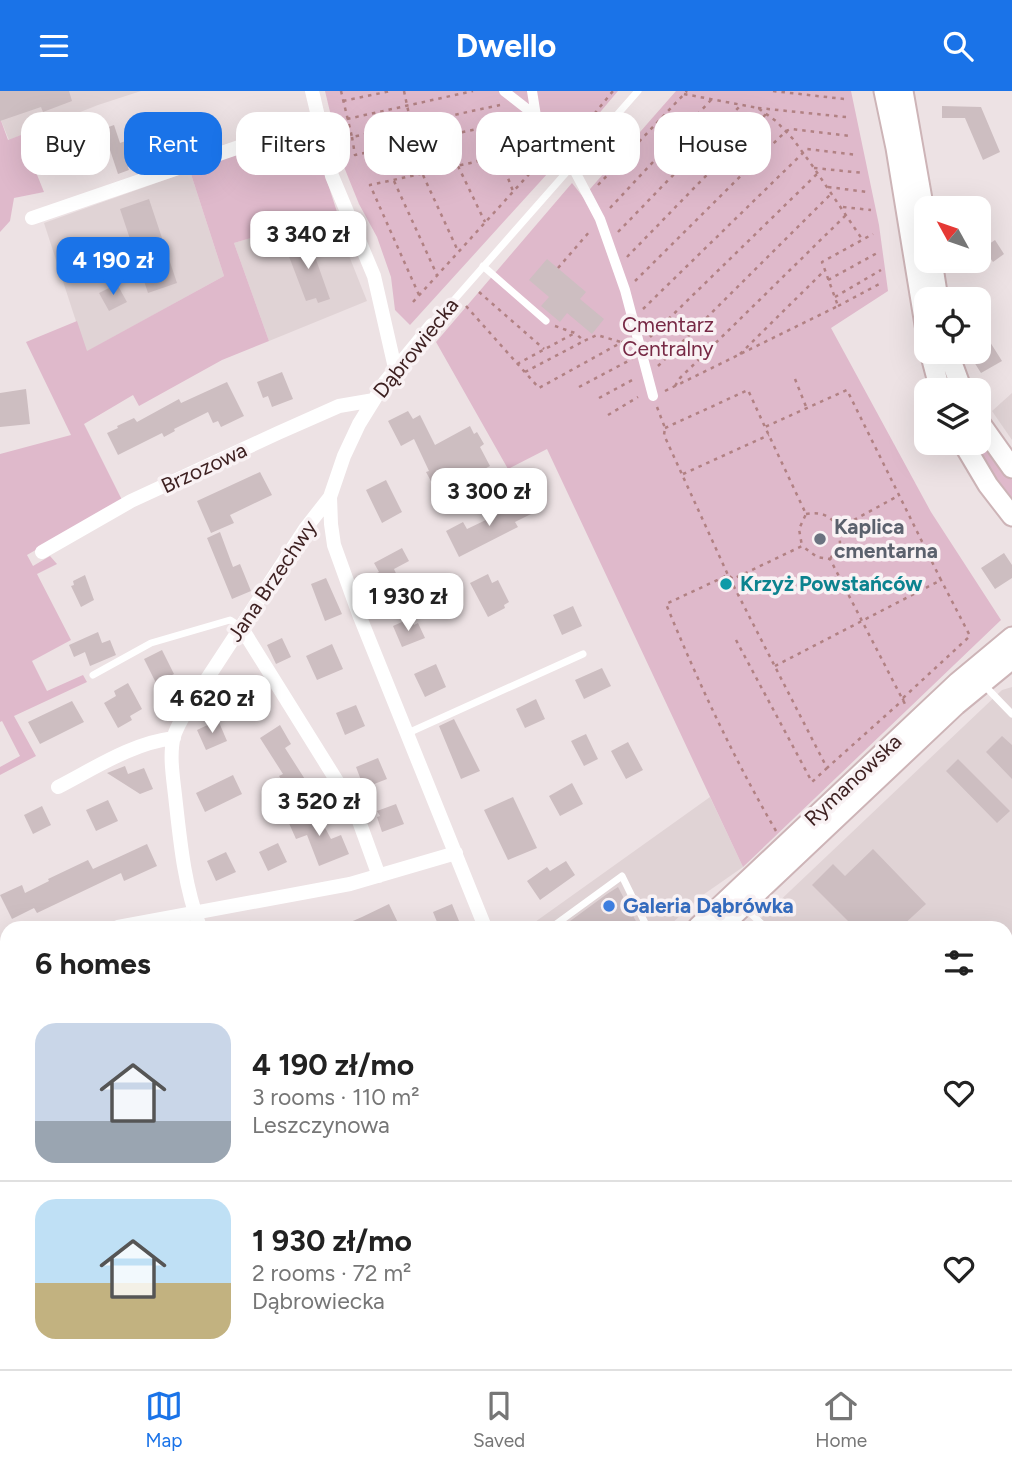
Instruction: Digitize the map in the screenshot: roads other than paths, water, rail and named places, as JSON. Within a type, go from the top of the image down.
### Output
[{"type":"main road","points":[[884,91],[919,287]]},
{"type":"main road","points":[[903,91],[921,196]]},
{"type":"main road","points":[[991,439],[1012,468]]},
{"type":"main road","points":[[970,455],[988,485],[1012,516]]},
{"type":"main road","name":"Rymanowska","points":[[725,921],[738,900],[902,734],[1012,637]]},
{"type":"main road","name":"Rymanowska","points":[[707,921],[738,900],[1012,659]]},
{"type":"street","points":[[312,91],[316,112]]},
{"type":"street","points":[[504,91],[531,112]]},
{"type":"street","points":[[532,91],[535,112]]},
{"type":"street","points":[[32,218],[236,148]]},
{"type":"street","points":[[332,175],[374,277],[395,368]]},
{"type":"street","points":[[578,175],[600,219],[617,267],[652,393]]},
{"type":"street","name":"Dąbrowiecka","points":[[432,325],[395,368],[374,400],[344,456],[330,497],[334,545],[360,617],[483,921]]},
{"type":"street","name":"Brzozowa","points":[[42,552],[131,502],[278,433],[339,406],[374,400]]},
{"type":"street","name":"Jana Brzechwy","points":[[198,921],[186,882],[180,840],[172,761],[174,738],[187,710],[305,529],[330,497]]},
{"type":"street","points":[[241,627],[345,794],[359,821],[379,876]]},
{"type":"street","points":[[58,787],[125,752],[154,740],[174,738]]},
{"type":"street","points":[[148,921],[255,903],[379,876],[456,853]]},
{"type":"lane","name":"Dąbrowiecka","points":[[619,112],[638,91]]},
{"type":"lane","name":"Dąbrowiecka","points":[[432,325],[562,175]]},
{"type":"lane","points":[[483,266],[546,321]]},
{"type":"lane","points":[[93,675],[151,643],[230,620],[241,627]]},
{"type":"lane","points":[[993,653],[982,683],[1012,714]]},
{"type":"lane","points":[[408,733],[583,654]]},
{"type":"lane","points":[[560,921],[622,876],[644,921]]},
{"type":"lane","points":[[738,900],[759,921]]},
{"type":"place","name":"Kaplica cmentarna","points":[[820,539]]},
{"type":"place","name":"Krzyż Powstańców","points":[[726,584]]},
{"type":"place","name":"Galeria Dąbrówka","points":[[609,906]]},
{"type":"park label","name":"Cmentarz Centralny","points":[[668,337]]}]
